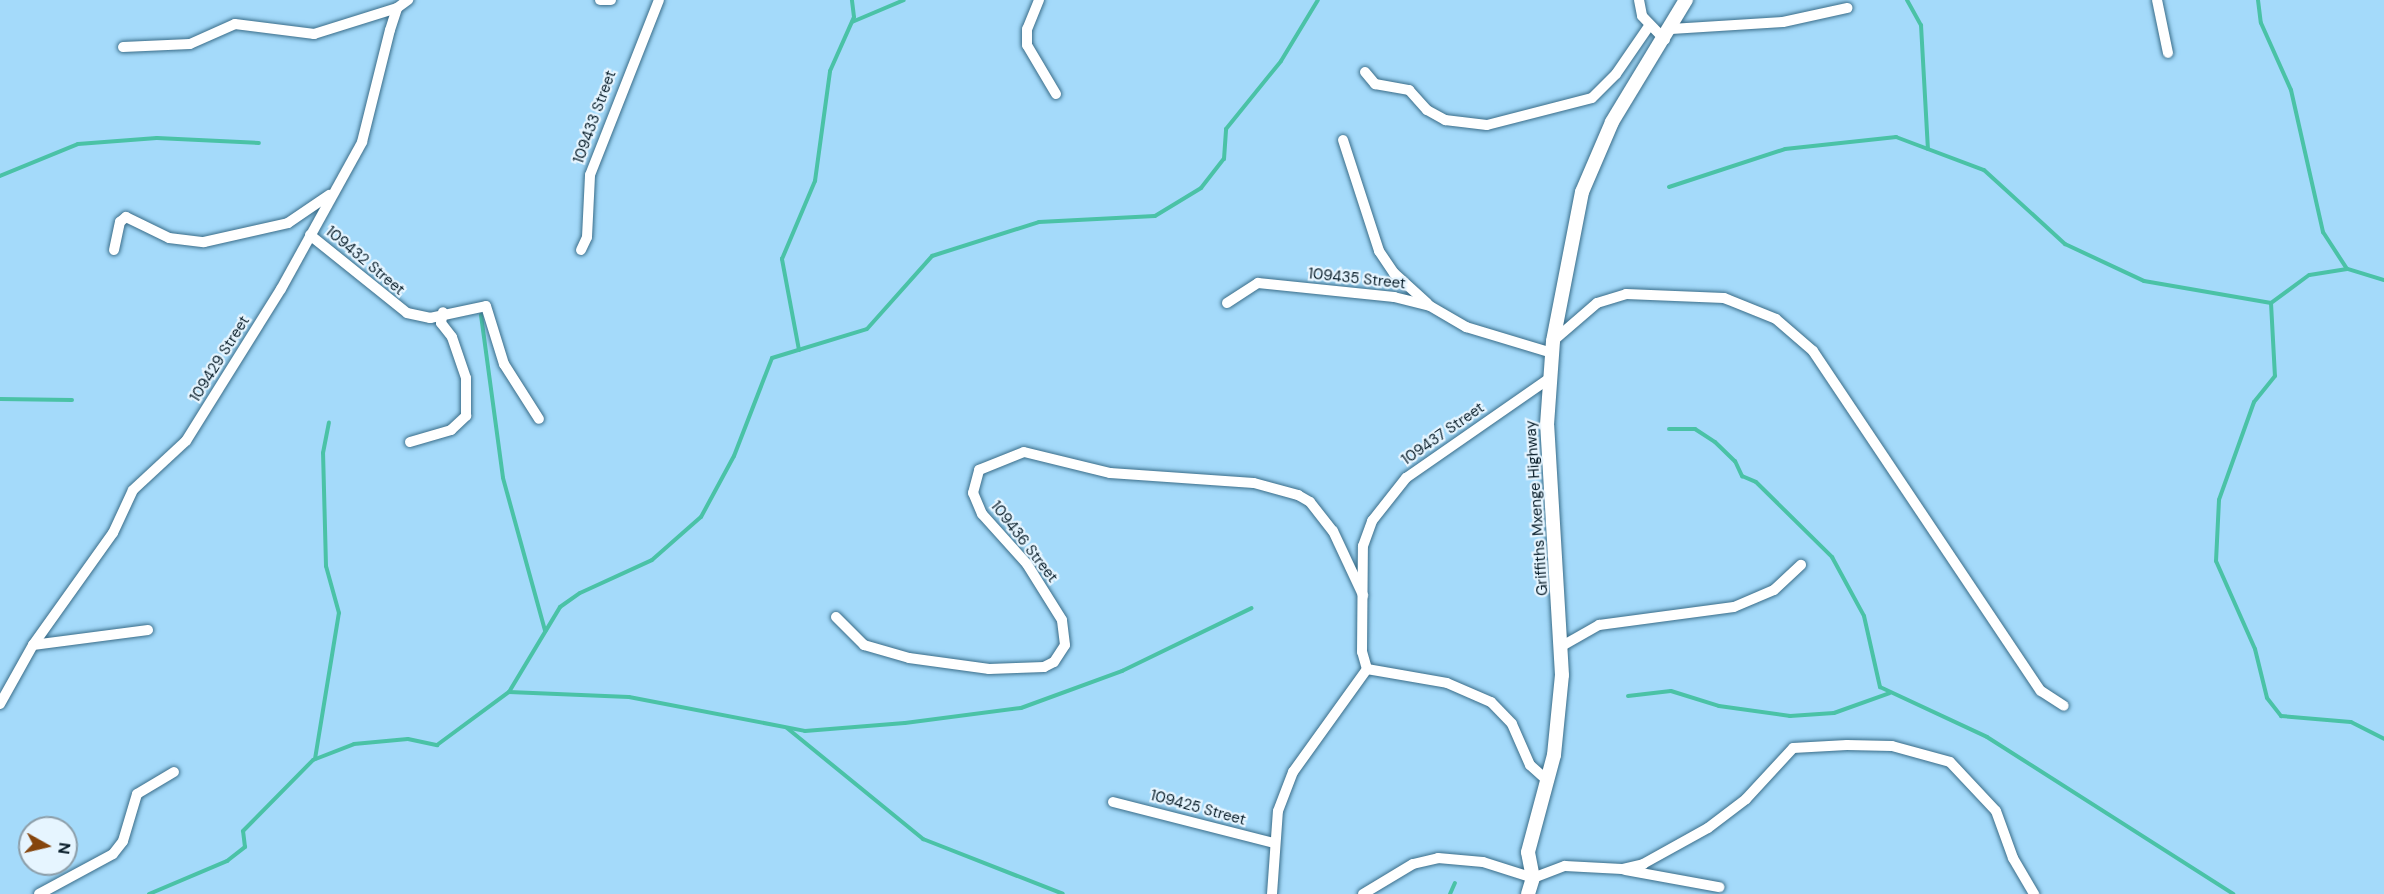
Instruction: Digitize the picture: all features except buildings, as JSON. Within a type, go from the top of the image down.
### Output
[{"type":"street","points":[[123,47],[190,44],[235,24],[314,34],[397,8],[408,0]]},
{"type":"street","points":[[600,0],[611,0]]},
{"type":"street","name":"109433 Street","points":[[581,250],[587,237],[590,175],[659,0]]},
{"type":"street","points":[[1039,0],[1027,29],[1027,45],[1056,94]]},
{"type":"street","points":[[1639,0],[1650,26],[1668,34],[1783,22],[1847,8]]},
{"type":"street","name":"Griffiths Mxenge Highway","points":[[1530,894],[1533,879],[1528,852],[1548,781],[1558,725],[1562,646],[1549,476],[1547,380],[1552,347],[1582,192],[1612,122],[1668,34],[1686,0]]},
{"type":"street","points":[[2157,0],[2168,53]]},
{"type":"street","name":"109429 Street","points":[[0,704],[33,645],[113,532],[133,490],[186,441],[310,235],[363,142],[397,8]]},
{"type":"street","points":[[1365,72],[1375,84],[1409,90],[1427,110],[1445,120],[1487,125],[1592,98],[1616,74],[1650,26]]},
{"type":"street","points":[[1342,140],[1383,259],[1430,306]]},
{"type":"street","points":[[114,250],[120,222],[126,217],[163,236],[204,242],[288,223],[332,193]]},
{"type":"street","name":"109432 Street","points":[[310,235],[396,307],[430,318],[443,312],[486,306],[504,364],[540,419]]},
{"type":"street","name":"109435 Street","points":[[1227,303],[1258,284],[1394,297],[1430,306],[1466,327],[1552,347]]},
{"type":"street","points":[[1552,347],[1597,303],[1626,294],[1724,298],[1776,319],[1813,351],[2041,691],[2064,706]]},
{"type":"street","points":[[410,442],[451,430],[466,416],[466,378],[459,352],[441,323],[443,312]]},
{"type":"street","name":"109437 Street","points":[[1367,669],[1363,595],[1365,535],[1398,487],[1547,380]]},
{"type":"street","name":"109436 Street","points":[[836,617],[864,645],[909,658],[989,669],[1044,667],[1054,662],[1065,645],[1062,620],[1027,564],[986,520],[973,493],[979,470],[1024,452],[1110,473],[1254,483],[1298,495],[1333,531],[1363,595]]},
{"type":"street","points":[[1562,646],[1599,625],[1734,607],[1774,590],[1801,565]]},
{"type":"street","points":[[33,645],[148,630]]},
{"type":"street","points":[[1272,894],[1278,812],[1305,752],[1367,669],[1447,683],[1491,702],[1512,724],[1530,765],[1548,781]]},
{"type":"street","points":[[1622,869],[1643,864],[1708,828],[1746,799],[1793,748],[1892,746],[1950,762],[1978,787],[2004,827],[2013,858],[2034,894]]},
{"type":"street","points":[[39,894],[113,854],[123,841],[136,794],[174,772]]},
{"type":"street","name":"109425 Street","points":[[1113,802],[1274,843]]},
{"type":"street","points":[[1363,894],[1413,864],[1438,858],[1483,862],[1533,879],[1564,866],[1622,869],[1719,887]]},
{"type":"waterway","points":[[799,350],[782,259],[815,181],[830,71],[854,17],[852,0]]},
{"type":"waterway","points":[[852,22],[904,0]]},
{"type":"waterway","points":[[149,894],[227,861],[245,847],[243,831],[313,760],[354,744],[408,739],[437,745],[509,692],[560,607],[580,593],[652,560],[701,517],[734,456],[772,358],[867,329],[932,256],[1039,222],[1155,216],[1201,188],[1224,159],[1226,129],[1281,61],[1318,0]]},
{"type":"waterway","points":[[1907,0],[1921,25],[1928,149]]},
{"type":"waterway","points":[[2258,0],[2261,23],[2291,90],[2323,232],[2347,269]]},
{"type":"waterway","points":[[1669,187],[1785,149],[1896,137],[1984,170],[2065,244],[2144,281],[2271,303]]},
{"type":"waterway","points":[[0,176],[78,144],[157,138],[259,143]]},
{"type":"waterway","points":[[2384,280],[2347,269],[2309,275],[2271,303],[2275,376],[2254,402],[2219,500],[2216,561],[2255,649],[2267,698],[2281,716],[2351,722],[2384,739]]},
{"type":"waterway","points":[[481,315],[503,478],[545,631]]},
{"type":"waterway","points":[[0,399],[72,400]]},
{"type":"waterway","points":[[315,759],[339,613],[326,566],[323,453],[329,423]]},
{"type":"waterway","points":[[1669,429],[1695,429],[1715,442],[1735,461],[1742,476],[1756,482],[1832,557],[1864,616],[1880,687],[1987,737],[2233,894]]},
{"type":"waterway","points":[[509,692],[629,697],[805,731],[905,723],[1021,708],[1122,671],[1252,608]]},
{"type":"waterway","points":[[1628,696],[1671,691],[1719,706],[1790,716],[1834,713],[1890,693]]},
{"type":"waterway","points":[[787,728],[923,839],[1063,894]]},
{"type":"waterway","points":[[1450,894],[1455,883]]}]
